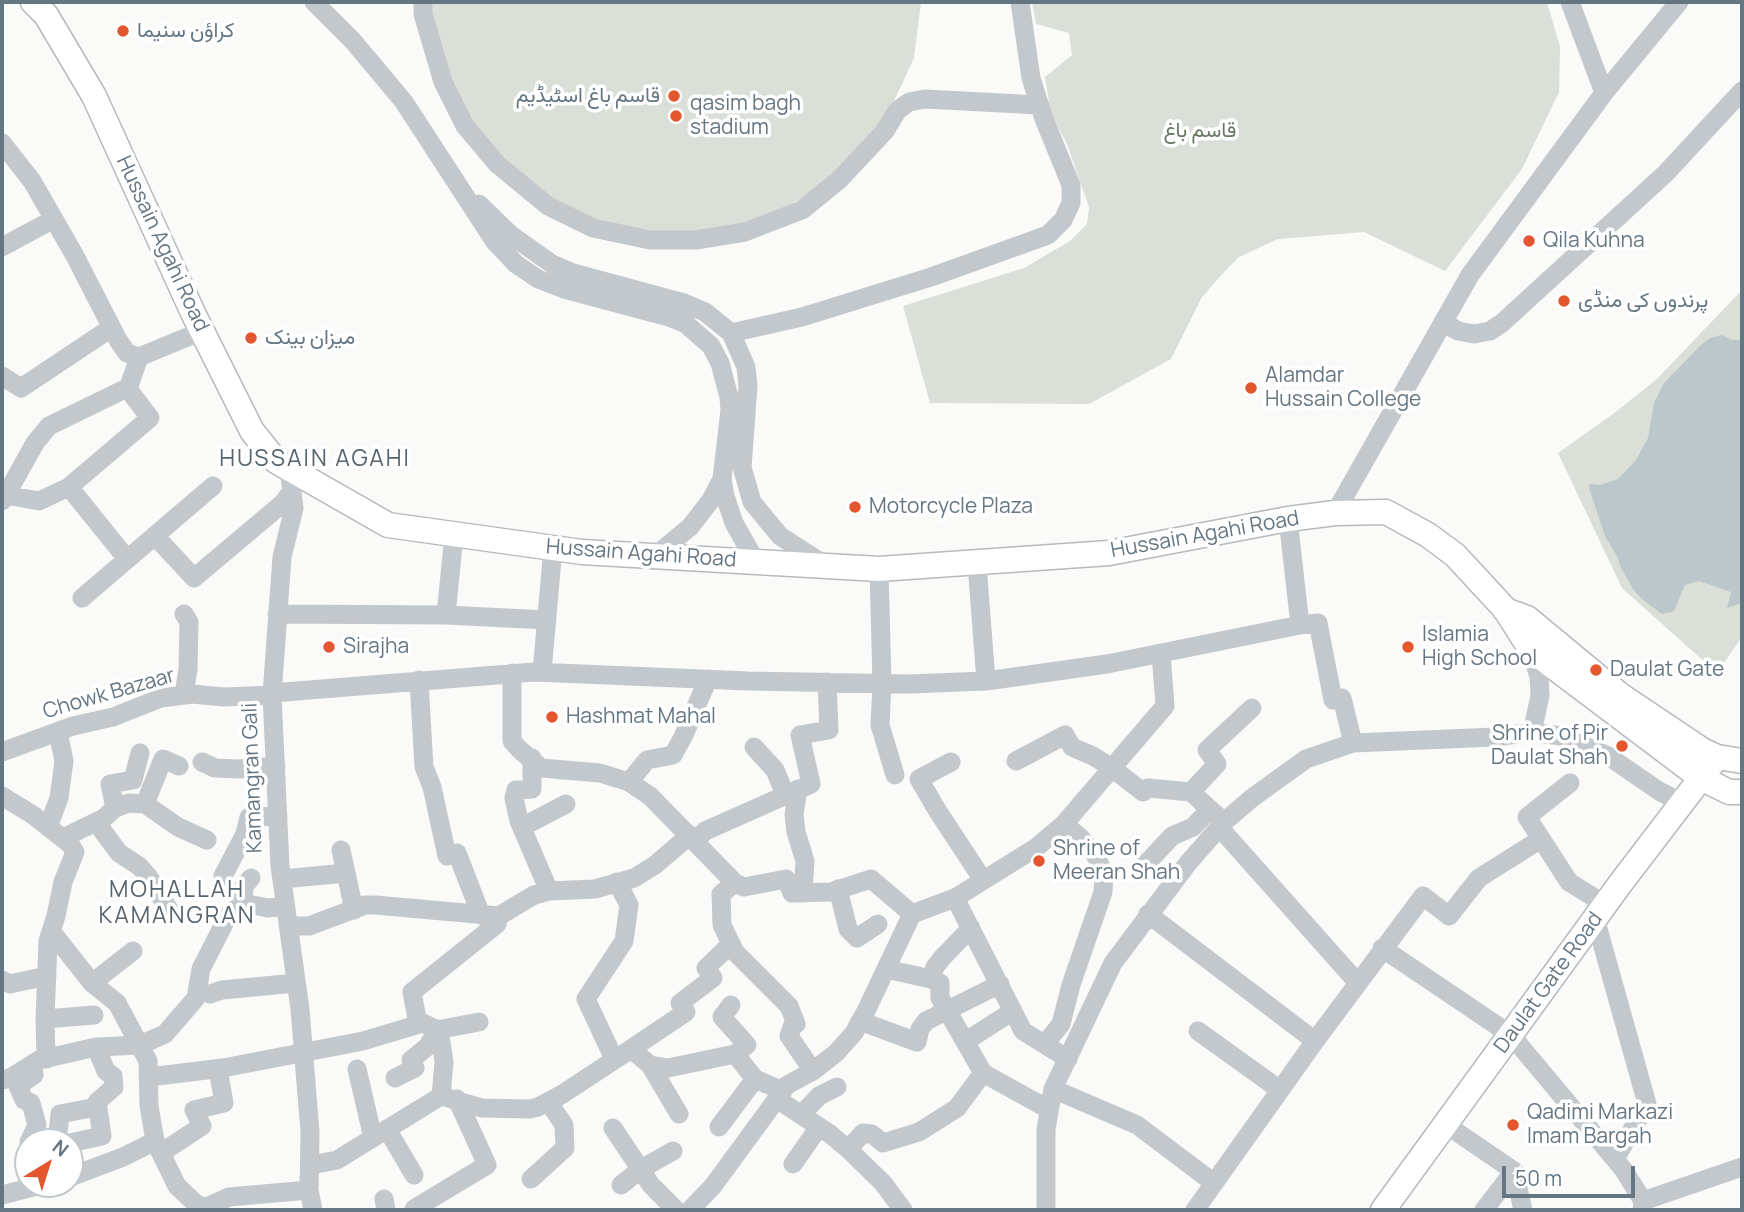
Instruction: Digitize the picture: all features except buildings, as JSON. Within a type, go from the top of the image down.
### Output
[{"type":"main road","name":"Hussain Agahi Road","points":[[33,2],[52,24],[94,96],[202,331],[252,431],[291,480],[388,526],[553,548],[879,569],[1109,553],[1288,519],[1335,513],[1386,512],[1428,535],[1455,555],[1505,609],[1531,650],[1701,778],[1729,792],[1742,792]]},
{"type":"main road","name":"Hussain Agahi Road","points":[[1505,609],[1527,618],[1620,695],[1702,750],[1717,757],[1742,761]]},
{"type":"main road","name":"Daulat Gate Road","points":[[1383,1210],[1600,911],[1717,757]]},
{"type":"street","points":[[314,2],[353,41],[397,93],[495,242],[516,264],[538,279],[564,289],[686,324],[711,346],[720,363],[729,397],[730,410],[722,479],[729,511],[757,562]]},
{"type":"street","points":[[423,2],[423,14],[443,82],[466,126],[497,164],[548,206],[593,228],[650,240],[696,240],[746,232],[802,210],[839,180],[884,131],[897,111],[909,102],[925,99],[1039,106]]},
{"type":"street","points":[[731,333],[802,317],[931,277],[1048,235],[1063,220],[1071,203],[1071,185],[1039,106],[1031,78],[1020,2]]},
{"type":"street","points":[[1570,2],[1604,93]]},
{"type":"street","points":[[1335,513],[1470,275],[1604,93],[1679,2]]},
{"type":"street","points":[[1443,322],[1458,331],[1474,334],[1490,331],[1502,323],[1666,173],[1742,91]]},
{"type":"street","points":[[2,143],[32,181],[127,353],[139,357],[202,331]]},
{"type":"street","points":[[458,183],[511,235],[552,264],[573,273],[684,303],[705,312],[731,333],[747,376],[742,467],[752,502],[780,536],[828,567]]},
{"type":"street","points":[[2,247],[54,219]]},
{"type":"street","points":[[2,376],[21,388],[111,328]]},
{"type":"street","points":[[129,387],[49,426],[35,443],[4,498],[39,501],[69,488],[150,418],[128,389],[129,387],[139,357]]},
{"type":"street","points":[[655,556],[690,527],[711,500],[722,479]]},
{"type":"street","points":[[155,536],[194,578],[282,503],[291,480]]},
{"type":"street","name":"Kamangran Gali","points":[[291,480],[294,508],[282,557],[272,694],[282,879],[303,1052],[312,1166],[309,1190],[313,1210]]},
{"type":"street","points":[[82,598],[213,486]]},
{"type":"street","points":[[69,488],[127,559]]},
{"type":"street","points":[[1288,519],[1300,625],[1318,623],[1332,700],[1342,698],[1353,743]]},
{"type":"street","points":[[446,615],[454,535]]},
{"type":"street","points":[[542,672],[553,548]]},
{"type":"street","points":[[977,564],[986,681]]},
{"type":"street","points":[[879,569],[882,683],[880,724],[895,775]]},
{"type":"street","points":[[184,614],[189,622],[188,669],[184,695]]},
{"type":"street","points":[[276,614],[446,615],[547,620]]},
{"type":"street","name":"Chowk Bazaar","points":[[2,752],[58,732],[113,717],[161,698],[184,695],[224,697],[272,694],[542,672],[827,682],[986,681],[1107,664],[1300,625]]},
{"type":"street","points":[[1531,650],[1539,677],[1539,696],[1532,732]]},
{"type":"street","points":[[690,1210],[713,1186],[787,1085],[813,1071],[836,1053],[860,1021],[912,914],[955,898],[1037,847],[1064,824],[1165,706],[1161,653]]},
{"type":"street","points":[[512,673],[512,741],[541,768],[600,773],[629,782],[650,796],[735,883],[744,887],[786,879],[792,893],[838,890],[871,879],[912,914]]},
{"type":"street","points":[[629,782],[646,760],[673,755],[708,679]]},
{"type":"street","points":[[414,1205],[487,1165],[449,1098],[444,1062],[432,1028],[412,992],[497,924],[457,853],[447,856],[432,788],[424,767],[419,680]]},
{"type":"street","points":[[2,1080],[40,1061],[96,1047],[140,1045],[165,1034],[196,998],[201,969],[228,916],[243,904],[268,908],[309,926],[365,905],[490,915],[549,891],[595,889],[634,878],[705,831],[811,784],[800,735],[829,730],[827,682]]},
{"type":"street","points":[[1191,792],[1217,764],[1207,750],[1252,708]]},
{"type":"street","points":[[56,833],[64,761],[58,732]]},
{"type":"street","points":[[1145,865],[1172,836],[1218,819],[1306,759],[1353,743],[1495,737],[1532,732],[1561,736],[1608,756],[1659,791],[1682,803]]},
{"type":"street","points":[[1016,761],[1065,734],[1072,747],[1093,755],[1143,792],[1148,789],[1191,792],[1218,819],[1357,982]]},
{"type":"street","points":[[754,747],[792,792],[796,832],[805,861],[803,892]]},
{"type":"street","points":[[115,808],[110,784],[133,780],[140,753]]},
{"type":"street","points":[[532,758],[532,789],[516,790],[514,798],[522,827],[549,891]]},
{"type":"street","points":[[145,804],[163,759],[179,766]]},
{"type":"street","points":[[202,762],[215,768],[227,769],[276,766]]},
{"type":"street","points":[[950,762],[919,779],[983,880]]},
{"type":"street","points":[[1570,783],[1527,817],[1569,882],[1600,911],[1647,1104],[1615,1159]]},
{"type":"street","points":[[2,796],[33,815],[75,852],[63,882],[48,941],[45,1019],[40,1061],[34,1075],[18,1086],[24,1100],[31,1103],[36,1128]]},
{"type":"street","points":[[56,833],[96,822],[115,808],[129,803],[145,804],[178,827],[207,840]]},
{"type":"street","points":[[522,827],[566,804]]},
{"type":"street","points":[[223,876],[245,834],[249,817],[278,816]]},
{"type":"street","points":[[1046,1210],[1048,1109],[1053,1089],[1113,963],[1218,819]]},
{"type":"street","points":[[96,822],[119,853],[139,866],[148,876],[171,914]]},
{"type":"street","points":[[1045,1044],[1061,1024],[1071,985],[1103,892],[1104,874],[1096,856],[1064,824]]},
{"type":"street","points":[[1195,1210],[1382,947],[1423,896],[1449,916],[1479,878],[1541,839]]},
{"type":"street","points":[[341,850],[354,910]]},
{"type":"street","points":[[282,879],[346,873]]},
{"type":"street","points":[[243,904],[244,886],[251,878]]},
{"type":"street","points":[[617,882],[629,905],[624,941],[586,999],[623,1054],[650,1065],[668,1068],[735,1054],[747,1045],[722,1017],[731,1005]]},
{"type":"street","points":[[735,883],[721,894],[722,925],[735,952],[789,1006],[796,1024],[789,1036],[813,1071]]},
{"type":"street","points":[[838,890],[848,929],[857,938],[878,924]]},
{"type":"street","points":[[955,898],[1023,1031],[1068,1059]]},
{"type":"street","points":[[1148,914],[1315,1041]]},
{"type":"street","points":[[931,979],[942,958],[971,928]]},
{"type":"street","points":[[51,931],[92,983],[117,1003],[148,1060],[149,1106],[158,1147],[177,1186],[195,1207],[229,1196],[309,1190]]},
{"type":"street","points":[[312,1166],[337,1160],[449,1098],[482,1108],[530,1109],[550,1103],[686,1012],[680,1003],[713,978],[706,968],[731,944]]},
{"type":"street","points":[[1382,947],[1511,1035],[1623,1169],[1642,1206],[1742,1167]]},
{"type":"street","points":[[92,983],[133,951]]},
{"type":"street","points":[[886,969],[940,983],[940,998],[982,1073],[1048,1109]]},
{"type":"street","points":[[2,980],[10,984],[47,976]]},
{"type":"street","points":[[210,994],[222,990],[296,983]]},
{"type":"street","points":[[860,1021],[916,1042],[926,1021],[1000,984]]},
{"type":"street","points":[[966,1041],[1013,1011]]},
{"type":"street","points":[[45,1019],[94,1015]]},
{"type":"street","points":[[149,1077],[218,1069],[432,1028],[479,1022]]},
{"type":"street","points":[[395,1078],[415,1068],[411,1060],[428,1046],[432,1028]]},
{"type":"street","points":[[1198,1031],[1280,1090]]},
{"type":"street","points":[[84,1140],[102,1136],[96,1102],[114,1087],[113,1076],[106,1071],[96,1047]]},
{"type":"street","points":[[735,1054],[755,1079],[780,1095],[801,1115],[848,1149],[883,1183],[903,1210]]},
{"type":"street","points":[[650,1065],[679,1114]]},
{"type":"street","points":[[84,1172],[158,1147],[202,1126],[194,1110],[224,1103],[218,1069]]},
{"type":"street","points":[[358,1069],[380,1134],[414,1175]]},
{"type":"street","points":[[848,1149],[863,1133],[872,1134],[883,1143],[919,1132],[957,1108],[982,1073]]},
{"type":"street","points":[[719,1127],[755,1079]]},
{"type":"street","points":[[801,1115],[818,1096],[837,1087]]},
{"type":"street","points":[[1053,1089],[1137,1125],[1214,1183]]},
{"type":"street","points":[[531,1179],[565,1148],[564,1125],[550,1103]]},
{"type":"street","points":[[58,1128],[60,1114],[96,1107]]},
{"type":"street","points":[[1445,1124],[1514,1171],[1523,1210]]},
{"type":"street","points":[[793,1164],[819,1127]]},
{"type":"street","points":[[613,1128],[652,1185],[676,1210]]},
{"type":"street","points":[[621,1185],[641,1168],[673,1151]]},
{"type":"street","points":[[1484,1210],[1514,1171]]},
{"type":"green space","name":"qasim bagh stadium","points":[[428,2],[921,2],[914,58],[883,125],[832,181],[767,218],[710,233],[650,234],[592,221],[539,194],[493,155],[458,107]]},
{"type":"green space","name":"قاسم باغ","points":[[1032,2],[1547,2],[1560,47],[1559,92],[1522,169],[1445,271],[1364,232],[1278,239],[1239,257],[1225,271],[1202,297],[1171,359],[1089,404],[930,403],[903,306],[1024,268],[1070,241],[1087,224],[1089,207],[1067,144],[1051,114],[1045,77],[1072,55],[1069,33],[1036,24]]},
{"type":"green space","points":[[1739,293],[1742,295],[1742,637],[1717,673],[1622,588],[1558,453],[1657,379]]},
{"type":"shaded area","points":[[1722,335],[1732,340],[1742,340],[1742,603],[1727,608],[1731,592],[1699,581],[1685,585],[1674,611],[1662,614],[1633,589],[1605,536],[1589,488],[1590,484],[1600,485],[1618,479],[1636,460],[1648,438],[1654,403],[1664,383],[1701,345],[1710,338]]},
{"type":"place","name":"کراؤن سنیما","points":[[123,31]]},
{"type":"place","name":"قاسم باغ اسٹیڈیم","points":[[674,96]]},
{"type":"place","name":"qasim bagh stadium","points":[[676,116]]},
{"type":"place","name":"Qila Kuhna","points":[[1529,241]]},
{"type":"place","name":"پرندوں کی منڈی","points":[[1564,301]]},
{"type":"place","name":"میزان بینک","points":[[251,338]]},
{"type":"place","name":"Alamdar Hussain College","points":[[1251,388]]},
{"type":"place","name":"Motorcycle Plaza","points":[[855,507]]},
{"type":"place","name":"Sirajha","points":[[329,647]]},
{"type":"place","name":"Islamia High School","points":[[1408,647]]},
{"type":"place","name":"Daulat Gate","points":[[1596,670]]},
{"type":"place","name":"Hashmat Mahal","points":[[552,717]]},
{"type":"place","name":"Shrine of Pir Daulat Shah","points":[[1622,746]]},
{"type":"place","name":"Shrine of Meeran Shah","points":[[1039,861]]},
{"type":"place","name":"Qadimi Markazi Imam Bargah","points":[[1513,1125]]},
{"type":"district","name":"HUSSAIN AGAHI","points":[[315,460]]},
{"type":"district","name":"MOHALLAH KAMANGRAN","points":[[177,904]]}]
